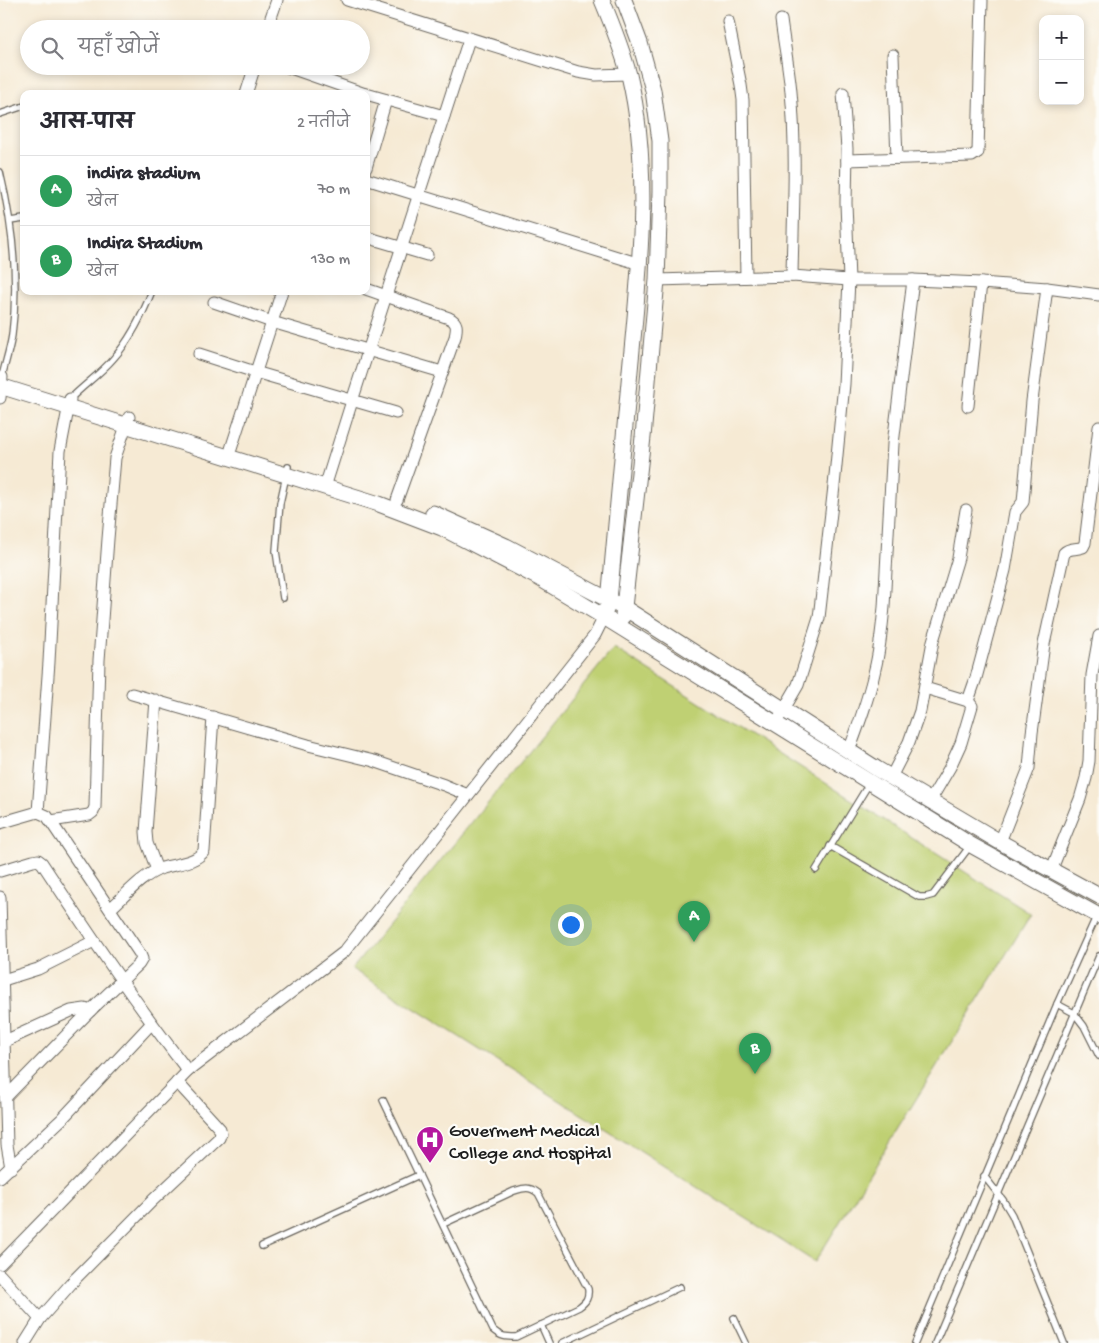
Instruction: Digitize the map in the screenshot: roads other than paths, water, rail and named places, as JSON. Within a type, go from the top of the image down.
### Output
[{"type":"street","points":[[270,20],[277,0]]},
{"type":"street","points":[[346,0],[578,72],[596,75],[628,74]]},
{"type":"street","points":[[0,1264],[188,1071],[344,952],[595,635],[604,617],[609,601],[640,264],[642,201],[640,146],[635,108],[628,74],[602,0]]},
{"type":"street","points":[[621,627],[626,609],[657,280],[660,192],[660,140],[653,90],[640,42],[624,0]]},
{"type":"street","points":[[847,160],[972,156],[978,152],[982,0]]},
{"type":"street","points":[[781,20],[792,109],[794,162],[792,276]]},
{"type":"street","points":[[728,21],[743,100],[746,277]]},
{"type":"street","points":[[327,483],[469,39]]},
{"type":"street","points":[[893,55],[897,158]]},
{"type":"street","points":[[247,90],[252,75]]},
{"type":"street","points":[[311,75],[354,90]]},
{"type":"street","points":[[775,724],[798,685],[819,618],[844,384],[849,280],[846,203],[847,160],[843,93]]},
{"type":"street","points":[[370,95],[444,116]]},
{"type":"street","points":[[370,154],[386,100]]},
{"type":"street","points":[[370,180],[640,264]]},
{"type":"street","points":[[370,238],[427,255]]},
{"type":"street","points":[[657,280],[792,276],[849,280],[913,280],[1047,288],[1099,295]]},
{"type":"street","points":[[849,751],[866,704],[876,668],[881,633],[893,444],[913,280]]},
{"type":"street","points":[[968,406],[981,283]]},
{"type":"street","points":[[968,701],[1005,570],[1015,512],[1024,502],[1032,401],[1047,288]]},
{"type":"street","points":[[370,290],[436,313],[455,322],[457,327],[397,500]]},
{"type":"street","points":[[231,449],[281,295]]},
{"type":"street","points":[[214,302],[272,322],[442,372]]},
{"type":"street","points":[[199,354],[396,413]]},
{"type":"street","points":[[1,385],[70,404],[327,483],[397,500],[469,528],[626,609],[877,769],[1000,842],[1099,896]]},
{"type":"street","points":[[38,812],[49,662],[60,451],[70,404]]},
{"type":"street","points":[[127,422],[231,449],[287,471]]},
{"type":"street","points":[[51,821],[89,815],[94,812],[95,807],[102,607],[115,458],[127,422]]},
{"type":"street","points":[[1000,842],[1029,768],[1044,644],[1064,553],[1071,548],[1079,549],[1085,544],[1099,427]]},
{"type":"street","points":[[327,483],[442,528],[539,578],[621,627],[970,845],[1098,914]]},
{"type":"street","points":[[891,777],[915,727],[925,688],[933,641],[958,558],[966,510]]},
{"type":"street","points":[[1051,871],[1094,763],[1092,675],[1099,636]]},
{"type":"street","points":[[925,688],[968,701],[972,706],[961,743],[930,801]]},
{"type":"street","points":[[132,694],[308,745],[374,761],[468,795]]},
{"type":"street","points":[[156,700],[146,832],[147,842],[157,870]]},
{"type":"street","points":[[110,909],[143,878],[157,870],[201,856],[204,851],[213,717]]},
{"type":"street","points":[[0,823],[38,812],[47,816],[142,959],[5,1098]]},
{"type":"street","points":[[0,871],[38,860],[42,863],[151,1024],[188,1071]]},
{"type":"street","points":[[0,897],[7,1146],[3,1173]]},
{"type":"street","points":[[2,981],[50,963],[94,941]]},
{"type":"street","points":[[5,1041],[71,1011],[79,1009],[90,1011]]},
{"type":"street","points":[[3,1173],[62,1119],[151,1024]]},
{"type":"street","points":[[24,1343],[40,1319],[76,1278],[219,1138],[220,1129],[177,1082]]},
{"type":"street","points":[[0,1275],[40,1319]]},
{"type":"lane","points":[[0,114],[20,107]]},
{"type":"lane","points":[[0,172],[14,242],[15,294],[12,337],[1,385]]},
{"type":"lane","points":[[10,221],[20,220]]},
{"type":"lane","points":[[70,404],[118,353],[137,326],[150,295]]},
{"type":"lane","points":[[283,598],[276,551],[280,503],[287,471]]},
{"type":"lane","points":[[816,870],[877,769]]},
{"type":"lane","points":[[830,846],[919,897],[926,897],[933,895],[970,845]]},
{"type":"lane","points":[[915,1343],[1057,1004],[1098,914]]},
{"type":"lane","points":[[936,1343],[1099,956]]},
{"type":"lane","points":[[1057,1004],[1074,1014],[1084,1026],[1099,1056]]},
{"type":"lane","points":[[383,1100],[493,1330],[499,1335],[516,1337],[586,1302],[588,1289],[538,1194],[532,1188],[514,1191],[443,1224]]},
{"type":"lane","points":[[262,1246],[419,1175]]},
{"type":"lane","points":[[984,1176],[1008,1208],[1020,1232],[1064,1343]]},
{"type":"lane","points":[[562,1343],[680,1287]]},
{"type":"lane","points":[[734,1318],[746,1343]]},
{"type":"lane","points":[[541,1326],[549,1343]]},
{"type":"place","name":"indira stadium","points":[[694,942]]},
{"type":"place","name":"Indira Stadium","points":[[755,1074]]},
{"type":"place","name":"Goverment Medical College and Hospital","points":[[430,1164]]}]
